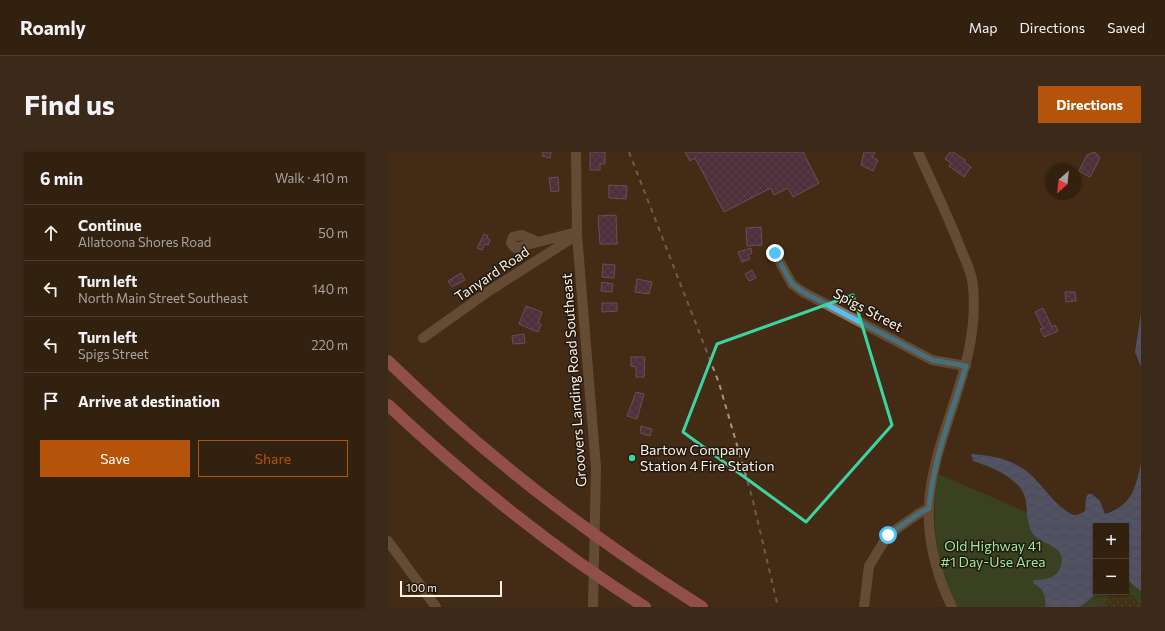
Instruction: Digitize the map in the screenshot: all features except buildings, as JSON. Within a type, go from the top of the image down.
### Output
[{"type":"highway","points":[[388,361],[464,431],[534,490],[624,557],[702,607]]},
{"type":"highway","points":[[388,404],[432,445],[514,514],[588,569],[645,607]]},
{"type":"street","name":"Groovers Landing Road Southeast","points":[[576,152],[577,233],[596,468],[592,607]]},
{"type":"street","points":[[918,152],[955,233],[971,275],[973,285],[974,326],[966,366],[938,455],[930,488],[929,524],[934,554],[943,587],[952,607]]},
{"type":"street","points":[[536,241],[577,233]]},
{"type":"street","name":"Tanyard Road","points":[[423,338],[489,291],[577,233]]},
{"type":"street","name":"Spigs Street","points":[[775,253],[792,284],[803,292],[932,360],[966,366]]},
{"type":"street","points":[[864,607],[869,566],[888,535],[929,508]]},
{"type":"street","points":[[388,541],[436,607]]},
{"type":"highlighted area","points":[[853,295],[892,425],[806,522],[683,432],[717,344]]},
{"type":"green space","name":"Old Highway 41 #1 Day-Use Area","points":[[938,474],[1056,525],[1093,587],[1093,595],[1129,595],[1129,545],[1141,554],[1141,607],[957,607],[944,575],[937,542],[935,525]]},
{"type":"sand","points":[[1129,593],[1135,598],[1141,607],[1102,607],[1110,596],[1108,595],[1129,595]]},
{"type":"water","points":[[1141,313],[1141,367],[1135,352]]},
{"type":"water","points":[[971,454],[984,455],[1009,461],[1021,467],[1034,478],[1064,510],[1075,515],[1085,511],[1086,498],[1088,494],[1092,494],[1100,501],[1105,514],[1122,506],[1134,488],[1141,463],[1141,591],[1129,581],[1129,523],[1093,523],[1093,595],[1095,595],[1080,607],[1045,607],[1044,593],[1033,583],[1034,580],[1045,579],[1056,575],[1062,560],[1061,554],[1053,546],[1037,538],[1033,534],[1028,523],[1024,494],[1019,487],[1006,475],[973,461]]},
{"type":"railway","points":[[629,152],[719,383],[752,497],[778,607]]},
{"type":"place","name":"Bartow Company Station 4 Fire Station","points":[[632,458]]},
{"type":"route","points":[[775,253],[792,284],[803,292],[932,360],[966,366],[938,455],[930,488],[929,508],[888,535]]}]
